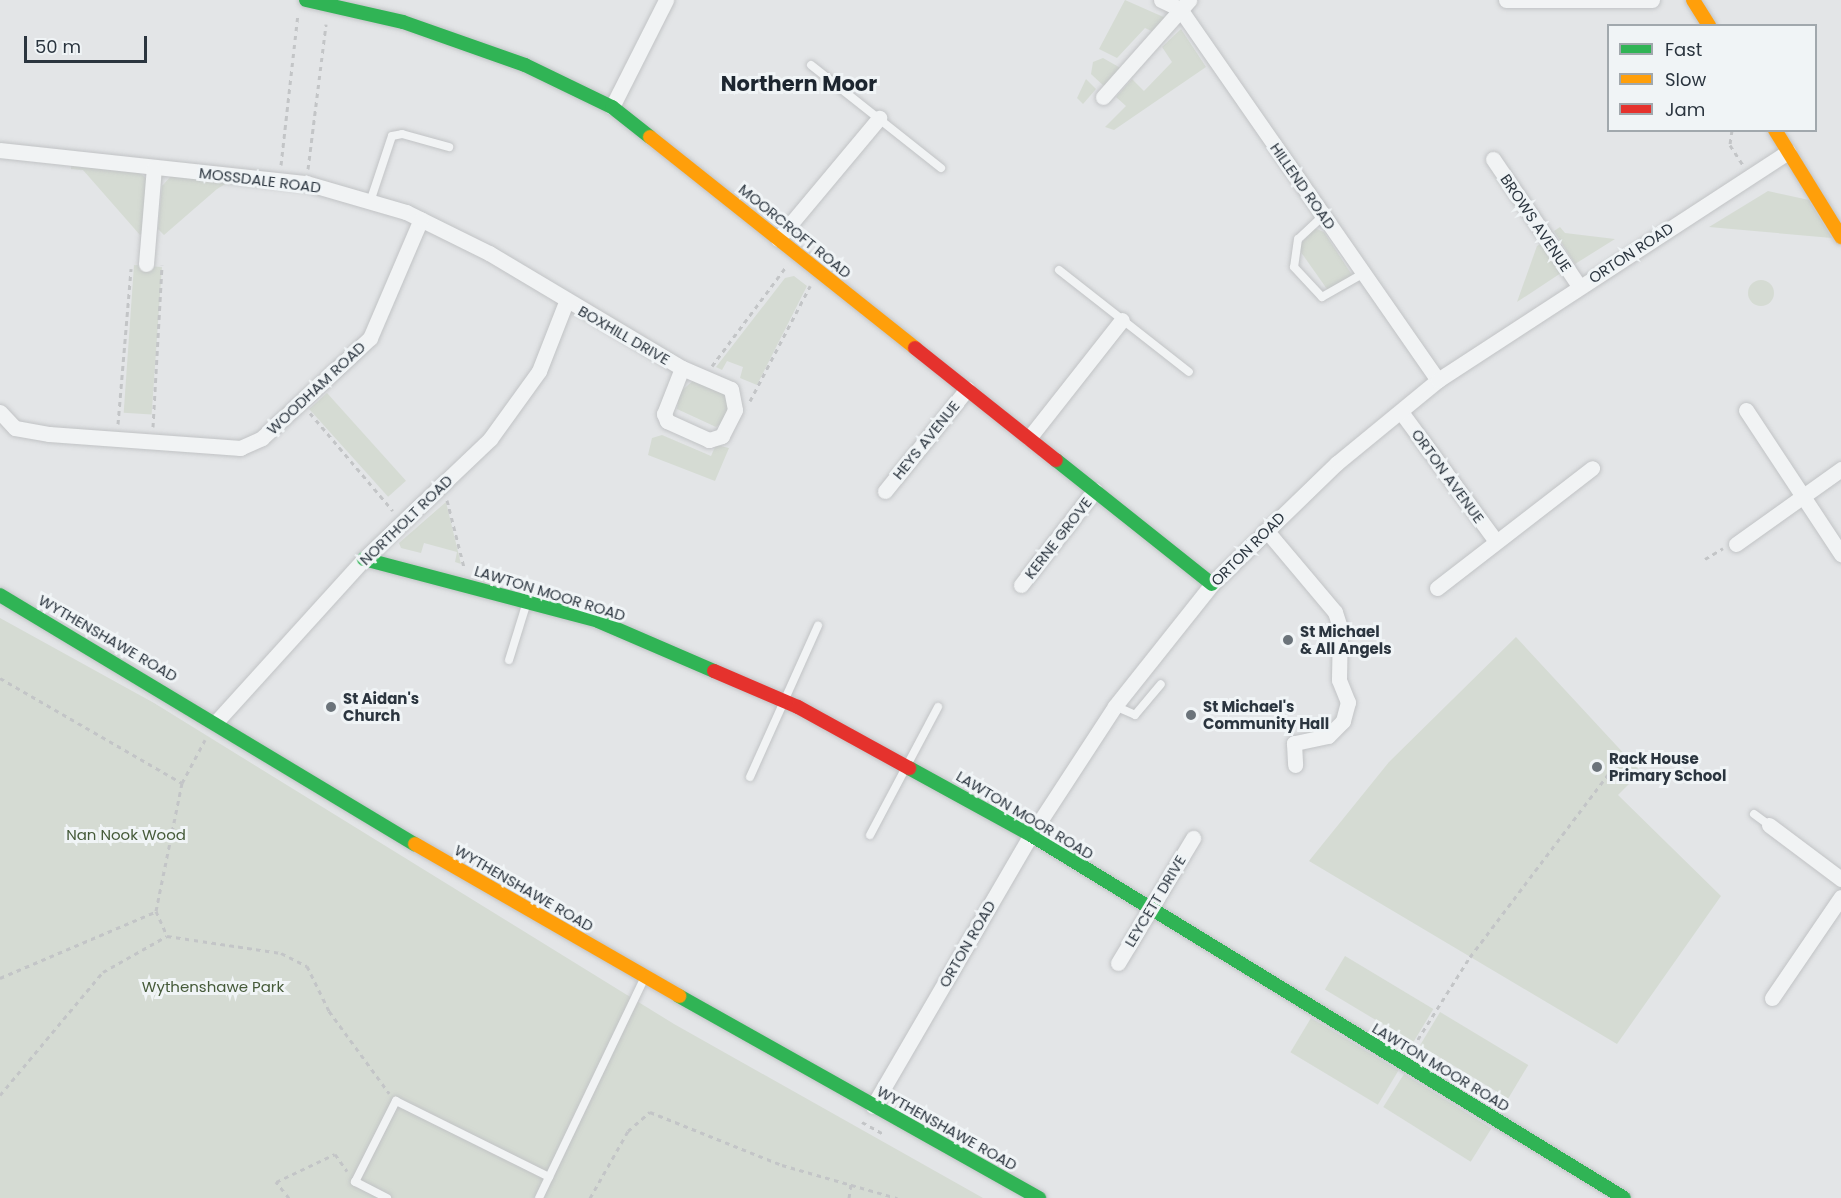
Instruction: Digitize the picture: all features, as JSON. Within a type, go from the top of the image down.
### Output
[{"type":"street","points":[[612,107],[666,0]]},
{"type":"street","name":"HILLEND ROAD","points":[[1161,0],[1185,4],[1324,215],[1438,380]]},
{"type":"street","points":[[1506,0],[1653,0]]},
{"type":"street","points":[[1693,0],[1708,24]]},
{"type":"street","name":"MOORCROFT ROAD","points":[[302,6],[329,4],[403,22],[525,65],[612,107],[1212,584]]},
{"type":"street","points":[[1103,97],[1185,4]]},
{"type":"street","points":[[778,239],[879,118]]},
{"type":"street","points":[[1775,132],[1839,230]]},
{"type":"street","name":"MOSSDALE ROAD","points":[[0,150],[154,168],[279,179],[306,183],[370,199],[421,219],[566,302]]},
{"type":"street","name":"ORTON ROAD","points":[[873,1106],[1031,835],[1116,706],[1212,584],[1266,530],[1438,380],[1579,286],[1788,152]]},
{"type":"street","name":"BROWS AVENUE","points":[[1493,159],[1579,286]]},
{"type":"street","points":[[146,264],[154,168]]},
{"type":"street","name":"WOODHAM ROAD","points":[[0,412],[15,428],[240,448],[262,438],[370,338],[421,219]]},
{"type":"street","name":"BOXHILL DRIVE","points":[[566,302],[682,368],[731,389],[735,410],[722,436],[709,440],[667,421],[664,414],[682,368]]},
{"type":"street","name":"NORTHOLT ROAD","points":[[213,726],[364,559],[440,488],[526,393],[566,302]]},
{"type":"street","points":[[1029,438],[1122,320]]},
{"type":"street","name":"HEYS AVENUE","points":[[885,491],[967,389]]},
{"type":"street","points":[[1746,410],[1841,554]]},
{"type":"street","name":"ORTON AVENUE","points":[[1401,412],[1496,540]]},
{"type":"street","points":[[1437,588],[1496,540],[1592,468]]},
{"type":"street","points":[[1736,544],[1841,468]]},
{"type":"street","name":"KERNE GROVE","points":[[1021,585],[1095,490]]},
{"type":"street","points":[[1266,530],[1335,612],[1340,627],[1339,680],[1348,702],[1343,722],[1328,736],[1294,743],[1295,765]]},
{"type":"street","name":"LAWTON MOOR ROAD","points":[[364,559],[598,621],[784,701],[906,765],[1031,835],[1150,911],[1624,1198]]},
{"type":"street","name":"WYTHENSHAWE ROAD","points":[[0,595],[213,726],[530,913],[1039,1198]]},
{"type":"street","points":[[1768,825],[1841,879]]},
{"type":"street","name":"LEYCETT DRIVE","points":[[1118,963],[1193,837]]},
{"type":"street","points":[[1772,998],[1841,897]]},
{"type":"lane","points":[[811,65],[941,168]]},
{"type":"lane","points":[[370,199],[392,136],[402,134],[449,147]]},
{"type":"lane","points":[[1324,215],[1298,239],[1294,267],[1322,297],[1364,273]]},
{"type":"lane","points":[[1059,270],[1189,372]]},
{"type":"lane","points":[[509,660],[527,601]]},
{"type":"lane","points":[[750,777],[818,626]]},
{"type":"lane","points":[[1116,706],[1135,715],[1161,684]]},
{"type":"lane","points":[[870,835],[938,707]]},
{"type":"lane","points":[[1754,814],[1768,825]]},
{"type":"lane","points":[[539,1198],[645,976]]},
{"type":"lane","points":[[387,1198],[355,1182],[396,1101],[549,1177]]},
{"type":"path","points":[[306,183],[329,4]]},
{"type":"path","points":[[279,179],[302,6]]},
{"type":"path","points":[[1732,132],[1730,145],[1750,177]]},
{"type":"path","points":[[703,377],[785,268],[776,261]]},
{"type":"path","points":[[117,438],[132,263],[164,265],[152,441]]},
{"type":"path","points":[[735,410],[754,399],[818,271]]},
{"type":"path","points":[[302,403],[402,522]]},
{"type":"path","points":[[440,488],[468,586]]},
{"type":"path","points":[[1705,559],[1736,544]]},
{"type":"path","points":[[0,678],[182,783]]},
{"type":"path","points":[[167,936],[156,911],[182,783],[213,726]]},
{"type":"path","points":[[1403,1063],[1470,957],[1622,756]]},
{"type":"path","points":[[0,978],[156,911]]},
{"type":"path","points":[[0,1095],[103,972],[167,936],[281,953],[307,966],[329,1011],[396,1101]]},
{"type":"path","points":[[590,1198],[628,1131],[650,1112],[782,1165],[897,1198]]},
{"type":"path","points":[[289,1198],[276,1182],[335,1154],[355,1182]]},
{"type":"path","points":[[849,1198],[851,1184]]},
{"type":"green space","points":[[1125,0],[1168,19],[1156,33],[1145,28],[1117,58],[1099,49]]},
{"type":"green space","points":[[1181,29],[1206,67],[1114,130],[1105,127],[1126,106],[1116,97],[1132,79],[1144,91],[1172,62],[1162,47]]},
{"type":"green space","points":[[1103,58],[1124,70],[1107,89],[1091,74],[1093,62]]},
{"type":"green space","points":[[1086,79],[1096,89],[1083,104],[1077,98]]},
{"type":"green space","points":[[71,163],[135,169],[147,179],[146,229],[140,235],[83,170],[71,169]]},
{"type":"green space","points":[[172,175],[255,180],[254,185],[227,183],[217,189],[164,235],[158,229],[162,186]]},
{"type":"green space","points":[[1768,191],[1809,200],[1832,238],[1709,227]]},
{"type":"green space","points":[[1560,227],[1565,233],[1615,239],[1575,264],[1554,231]]},
{"type":"green space","points":[[1314,228],[1324,232],[1352,275],[1335,289],[1327,289],[1298,248]]},
{"type":"green space","points":[[1546,241],[1564,271],[1517,302],[1537,246]]},
{"type":"green space","points":[[134,265],[162,267],[152,415],[124,413]]},
{"type":"green space","points":[[794,276],[807,286],[757,385],[740,378],[743,367],[727,361],[722,370],[716,367],[785,278]]},
{"type":"green space","points":[[1761,280],[1770,284],[1774,293],[1770,302],[1761,306],[1752,302],[1748,293],[1752,284]]},
{"type":"green space","points":[[695,379],[730,396],[725,420],[716,427],[677,409],[679,393]]},
{"type":"green space","points":[[327,393],[406,481],[388,497],[309,409]]},
{"type":"green space","points":[[662,435],[711,456],[716,445],[729,448],[715,481],[648,455],[652,438]]},
{"type":"green space","points":[[446,502],[461,564],[455,562],[457,552],[424,543],[421,553],[401,548],[399,543]]},
{"type":"green space","name":"Wythenshawe Park","points":[[0,618],[154,703],[674,1024],[983,1198],[0,1198]]},
{"type":"green space","points":[[1516,637],[1641,772],[1618,795],[1721,896],[1617,1044],[1309,861],[1389,762]]},
{"type":"green space","points":[[1345,956],[1433,1009],[1413,1042],[1325,989]]},
{"type":"green space","points":[[1440,1012],[1528,1065],[1508,1098],[1420,1045]]},
{"type":"green space","points":[[1311,1018],[1398,1071],[1378,1105],[1290,1052]]},
{"type":"green space","points":[[1404,1074],[1491,1129],[1471,1162],[1383,1107]]},
{"type":"traffic: fast","points":[[306,0],[403,22],[525,65],[612,107],[650,137]]},
{"type":"traffic: fast","points":[[1056,460],[1212,584]]},
{"type":"traffic: fast","points":[[364,559],[598,621],[714,671]]},
{"type":"traffic: fast","points":[[0,595],[415,844]]},
{"type":"traffic: fast","points":[[909,768],[1031,835],[1624,1198]]},
{"type":"traffic: fast","points":[[679,996],[1039,1198]]},
{"type":"traffic: slow","points":[[1693,0],[1708,24]]},
{"type":"traffic: slow","points":[[1776,132],[1841,237]]},
{"type":"traffic: slow","points":[[650,137],[915,348]]},
{"type":"traffic: slow","points":[[415,844],[679,996]]},
{"type":"traffic: jam","points":[[915,348],[1056,460]]},
{"type":"traffic: jam","points":[[714,671],[798,707],[909,768]]},
{"type":"place","name":"St Michael & All Angels","points":[[1288,640]]},
{"type":"place","name":"St Aidan's Church","points":[[331,707]]},
{"type":"place","name":"St Michael's Community Hall","points":[[1191,715]]},
{"type":"place","name":"Rack House Primary School","points":[[1597,767]]},
{"type":"district","name":"Northern Moor","points":[[799,84]]},
{"type":"park label","name":"Nan Nook Wood","points":[[126,835]]}]
